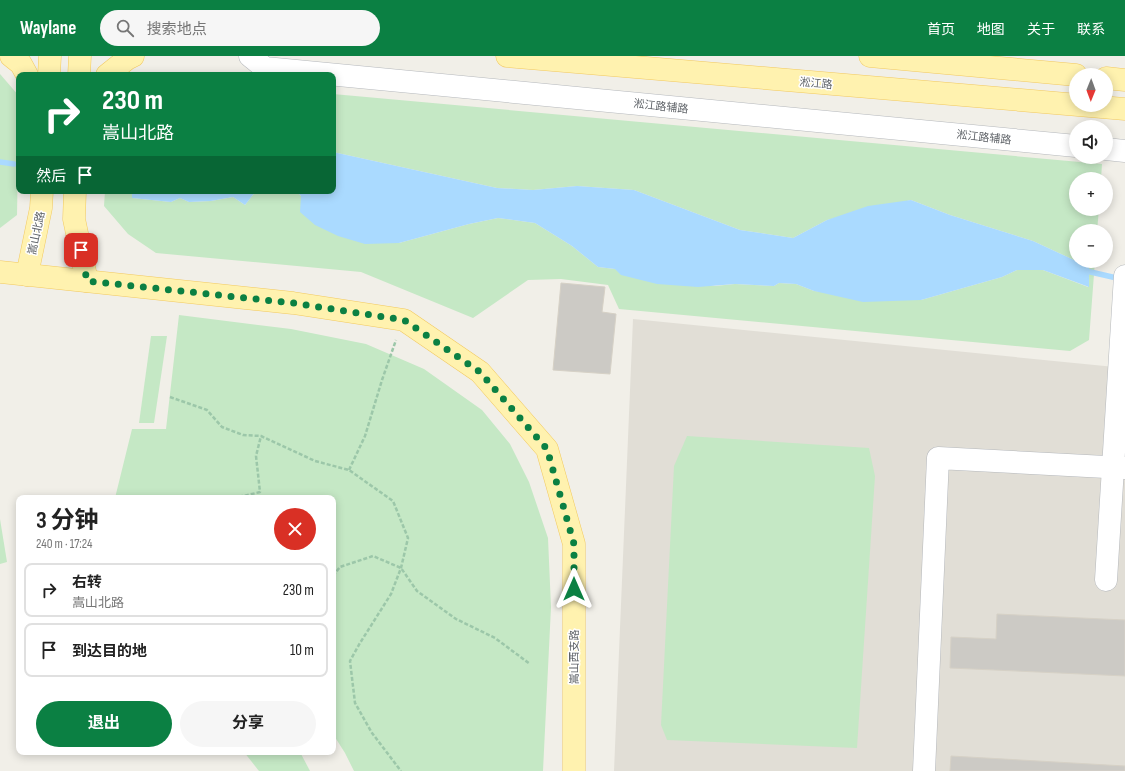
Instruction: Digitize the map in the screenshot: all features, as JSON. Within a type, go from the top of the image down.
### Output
[{"type":"main road","points":[[12,56],[21,64],[25,72]]},
{"type":"main road","points":[[49,72],[50,56]]},
{"type":"main road","points":[[80,56],[80,72]]},
{"type":"main road","points":[[111,72],[133,56]]},
{"type":"main road","name":"淞江路","points":[[507,56],[1125,109]]},
{"type":"main road","points":[[870,56],[1069,74]]},
{"type":"main road","points":[[1113,79],[1125,80]]},
{"type":"main road","name":"嵩山北路","points":[[27,275],[41,208],[42,194]]},
{"type":"main road","points":[[75,194],[74,219],[87,281]]},
{"type":"main road","name":"嵩山西支路","points":[[0,272],[293,303],[404,320],[480,372],[547,449],[574,544],[574,771]]},
{"type":"street","name":"淞江路辅路","points":[[250,56],[266,68],[308,72]]},
{"type":"street","name":"淞江路辅路","points":[[336,75],[1069,145]]},
{"type":"street","points":[[1113,150],[1125,151]]},
{"type":"street","points":[[1106,580],[1119,468],[1125,276]]},
{"type":"street","points":[[924,771],[938,458],[1119,468]]},
{"type":"path","points":[[349,470],[365,436],[382,380],[404,320]]},
{"type":"path","points":[[170,397],[206,410],[222,426],[243,435],[261,436],[315,461],[349,470],[393,501],[408,538],[401,568],[391,594],[350,661],[355,703],[372,733],[401,771]]},
{"type":"path","points":[[248,495],[260,492],[256,456],[261,436]]},
{"type":"path","points":[[336,572],[340,567],[373,556],[401,568],[417,591],[456,619],[495,638],[530,664]]},
{"type":"shaded area","points":[[633,319],[1125,368],[1125,771],[614,771]]},
{"type":"green space","points":[[0,74],[16,93],[16,194],[17,194],[17,215],[0,228]]},
{"type":"green space","points":[[336,94],[1069,161],[1069,164],[1102,164],[1101,172],[1069,172],[1069,216],[1098,216],[1098,224],[1069,224],[1069,258],[1033,241],[950,215],[911,200],[827,220],[793,238],[740,230],[634,190],[577,186],[533,190],[497,188],[336,153]]},
{"type":"green space","points":[[105,194],[132,194],[132,198],[171,202],[180,198],[189,202],[211,201],[233,197],[245,205],[254,194],[299,194],[399,243],[469,224],[498,218],[535,223],[572,246],[598,267],[715,286],[735,284],[774,286],[779,283],[796,284],[814,291],[921,300],[1002,277],[1017,270],[1043,270],[1088,287],[1089,268],[1094,268],[1089,340],[1070,351],[619,309],[608,285],[561,279],[528,280],[473,318],[361,272],[156,253],[128,234],[104,206]]},
{"type":"green space","points":[[179,315],[291,329],[366,344],[424,369],[482,410],[510,444],[529,482],[548,538],[551,607],[543,771],[354,771],[336,739],[336,495],[116,495],[132,429],[166,429]]},
{"type":"green space","points":[[151,336],[167,336],[154,423],[139,423]]},
{"type":"green space","points":[[687,436],[869,448],[875,476],[857,748],[667,740],[661,725],[674,466]]},
{"type":"green space","points":[[0,519],[7,562],[0,564]]},
{"type":"green space","points":[[246,755],[302,755],[310,771],[259,771]]},
{"type":"water","points":[[336,153],[497,188],[533,190],[577,186],[634,190],[740,230],[793,238],[827,220],[868,206],[911,200],[950,215],[1033,241],[1069,258],[1069,268],[1089,268],[1089,287],[1043,270],[1017,270],[1002,277],[921,300],[863,302],[814,291],[796,284],[779,283],[774,286],[735,284],[698,287],[657,284],[621,275],[615,269],[598,267],[572,246],[535,223],[498,218],[469,224],[399,243],[365,244],[338,236],[315,225],[300,212],[301,196],[299,194],[336,194]]},
{"type":"water","points":[[132,194],[254,194],[245,205],[233,197],[211,201],[189,202],[180,198],[171,202],[132,198]]},
{"type":"building","points":[[561,283],[605,287],[602,312],[616,314],[610,374],[553,370]]},
{"type":"building","points":[[997,614],[1125,620],[1125,676],[950,668],[951,637],[996,639]]},
{"type":"building","points":[[951,756],[1125,766],[1125,771],[950,771]]},
{"type":"waterway","points":[[0,162],[14,164]]},
{"type":"waterway","points":[[1082,270],[1121,279]]},
{"type":"route","points":[[81,250],[87,281],[293,303],[404,320],[480,372],[547,449],[574,544],[574,589]]}]
